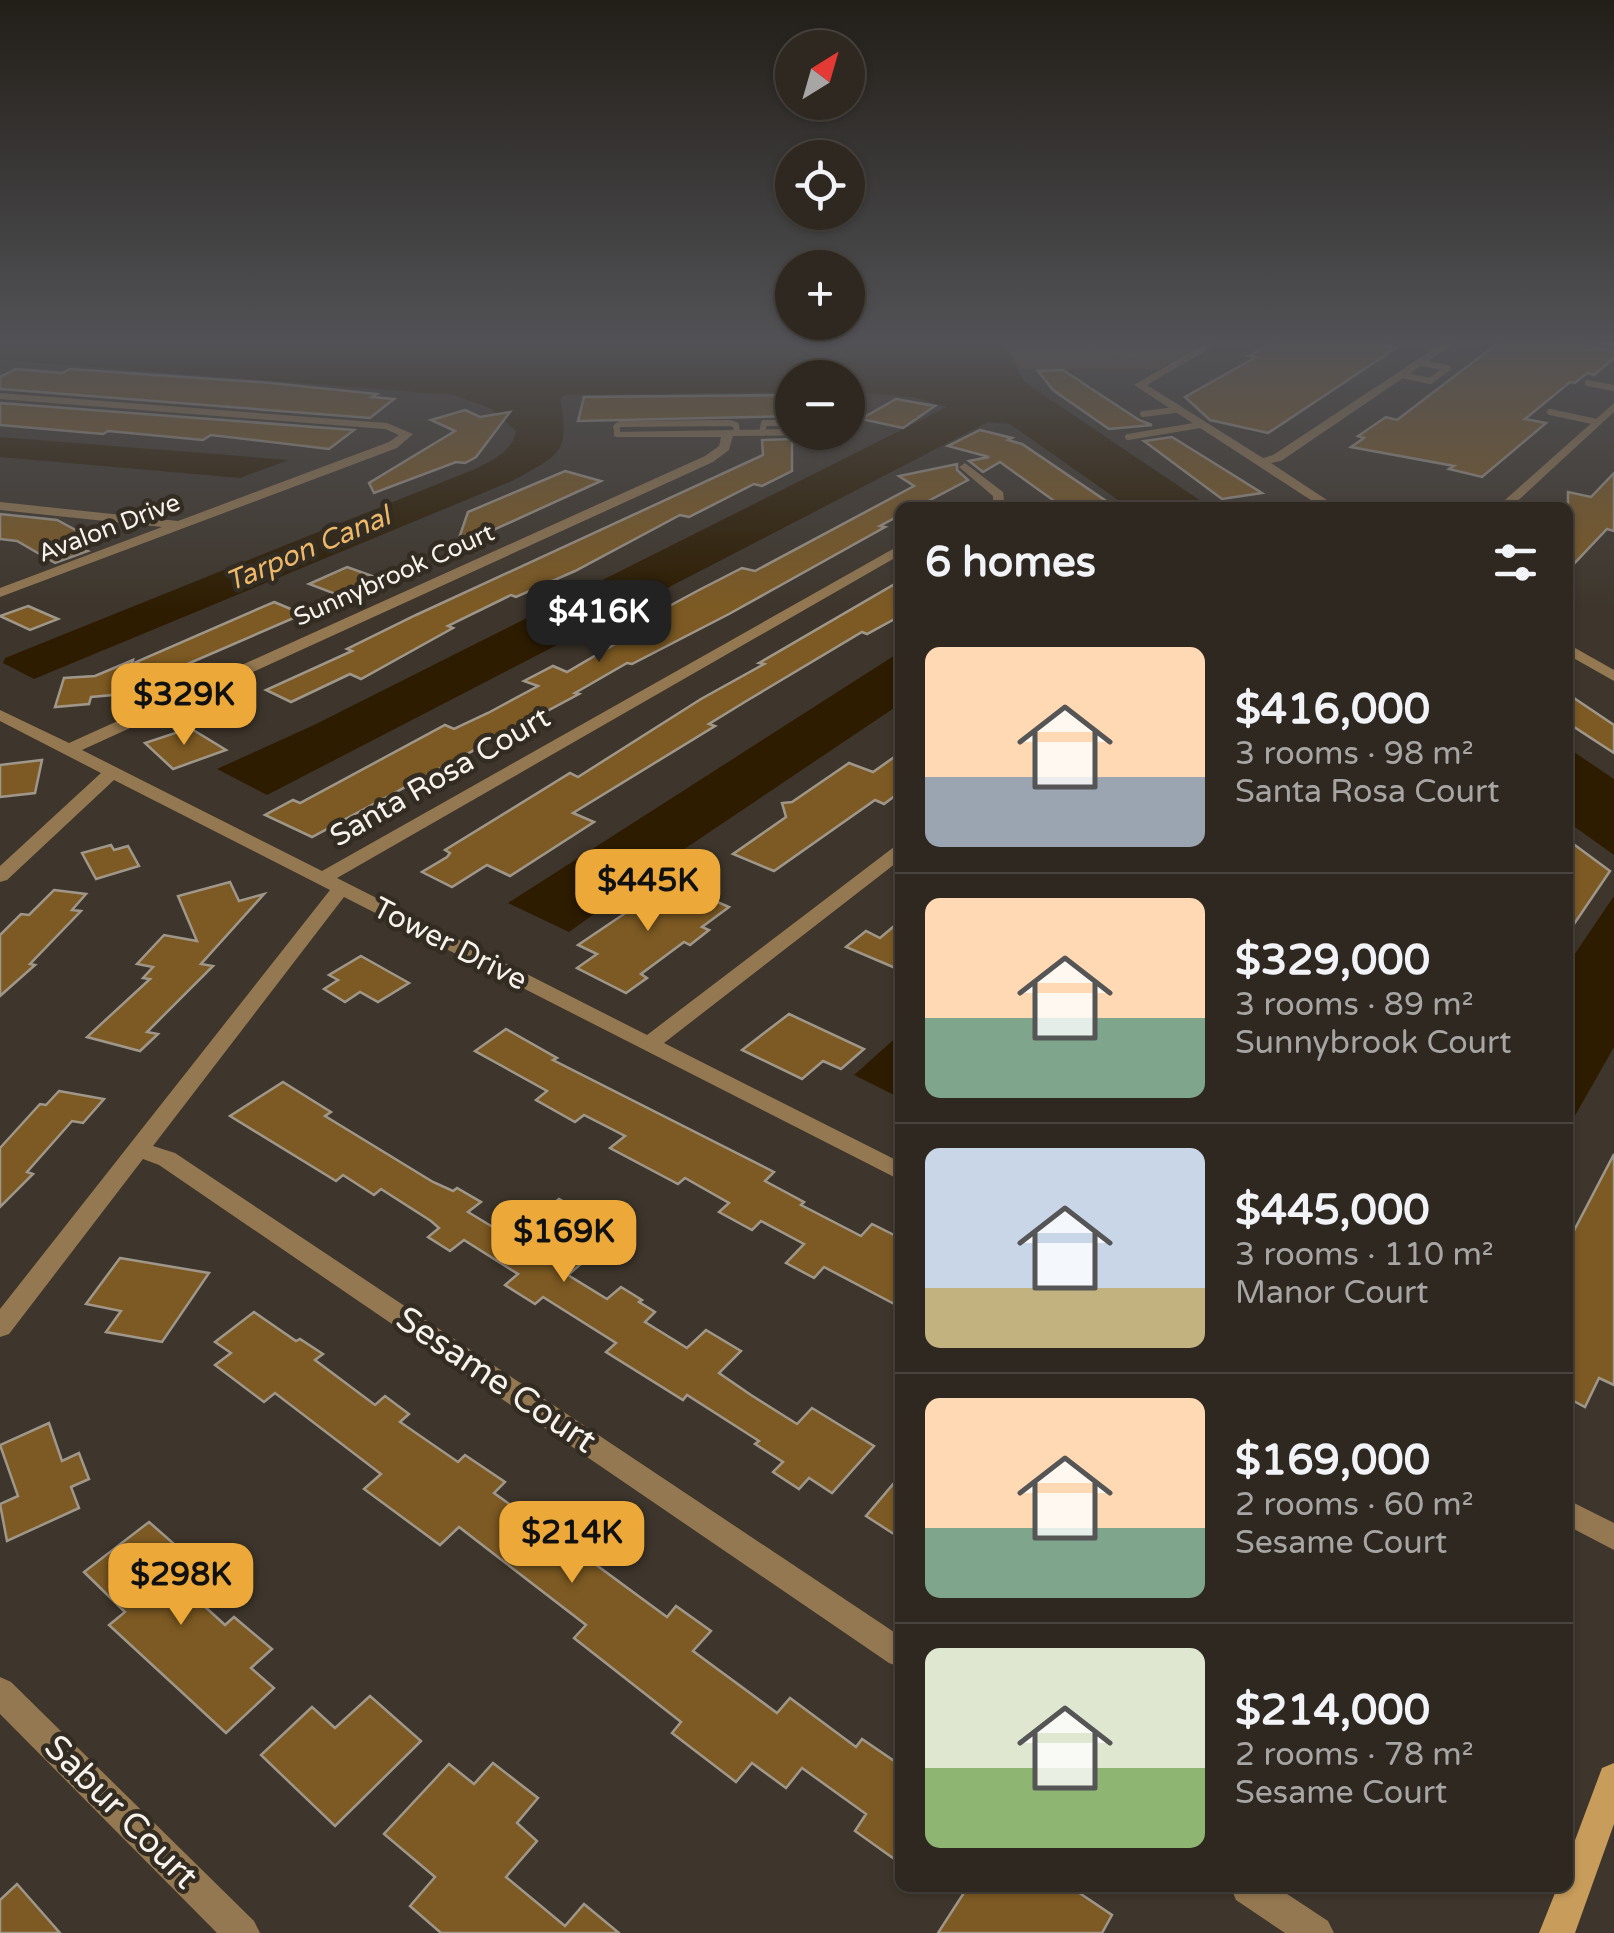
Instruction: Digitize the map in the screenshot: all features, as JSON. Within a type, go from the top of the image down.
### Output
[{"type":"street","name":"Avalon Drive","points":[[0,593],[393,446],[407,434],[398,430]]},
{"type":"street","points":[[1207,430],[1323,502]]},
{"type":"street","points":[[1259,463],[1277,458],[1319,430]]},
{"type":"street","points":[[1509,502],[1587,430]]},
{"type":"street","name":"Sunnybrook Court","points":[[68,750],[709,459],[724,450],[732,433]]},
{"type":"street","points":[[618,434],[775,433]]},
{"type":"street","points":[[964,467],[1000,495],[999,502]]},
{"type":"street","points":[[0,506],[179,525]]},
{"type":"street","name":"Santa Rosa Court","points":[[0,1327],[138,1149],[332,884],[895,552]]},
{"type":"street","points":[[1573,653],[1614,676]]},
{"type":"street","name":"Tower Drive","points":[[0,715],[895,1170]]},
{"type":"street","points":[[0,876],[111,773]]},
{"type":"street","points":[[648,1046],[895,855]]},
{"type":"street","name":"Sesame Court","points":[[138,1149],[167,1159],[895,1650]]},
{"type":"street","points":[[1573,1515],[1614,1536]]},
{"type":"street","name":"Sabur Court","points":[[0,1692],[242,1933]]},
{"type":"street","points":[[1573,1888],[1614,1779]]},
{"type":"street","points":[[1254,1892],[1316,1933]]},
{"type":"street","points":[[1556,1933],[1571,1892]]},
{"type":"lane","points":[[1128,436],[1170,430]]},
{"type":"water","name":"Tarpon Canal","points":[[515,430],[564,430],[562,443],[550,458],[512,481],[34,679],[3,663],[5,658],[475,469],[506,450]]},
{"type":"water","points":[[901,430],[972,430],[267,795],[217,769],[314,725]]},
{"type":"water","points":[[1019,430],[1097,430],[1203,502],[1120,502]]},
{"type":"water","points":[[0,437],[289,460],[240,478],[0,457]]},
{"type":"water","points":[[895,655],[895,707],[569,932],[508,903]]},
{"type":"water","points":[[1573,751],[1614,779],[1614,855],[1573,826]]},
{"type":"water","points":[[1614,896],[1614,1047],[1573,1119],[1573,957]]},
{"type":"water","points":[[895,1038],[895,1096],[854,1075]]},
{"type":"building","points":[[60,430],[354,430],[329,449],[211,435],[203,440],[108,431],[103,434]]},
{"type":"building","points":[[496,430],[476,457],[465,463],[456,462],[374,493],[369,483],[455,431]]},
{"type":"building","points":[[980,430],[1012,438],[1008,440],[1022,444],[1108,502],[1056,502],[1000,462],[983,472],[969,461],[989,457],[948,446]]},
{"type":"building","points":[[1367,430],[1537,430],[1482,477],[1449,469],[1454,466],[1351,447],[1364,438],[1358,436]]},
{"type":"building","points":[[1172,437],[1262,493],[1222,499],[1144,441]]},
{"type":"building","points":[[762,440],[775,440],[775,450],[792,450],[792,471],[762,486],[754,484],[689,517],[680,515],[575,571],[516,597],[511,595],[448,626],[453,628],[361,679],[350,674],[291,702],[266,690],[352,651],[347,649],[416,615],[763,455]]},
{"type":"building","points":[[957,464],[957,470],[968,480],[926,502],[895,502],[895,518],[880,526],[885,527],[729,614],[632,664],[627,663],[575,693],[579,694],[312,837],[265,815],[293,800],[300,803],[445,725],[454,729],[488,713],[538,686],[524,681],[553,666],[567,672],[644,627],[636,624],[699,590],[742,568],[755,571],[914,486],[899,476]]},
{"type":"building","points":[[565,471],[601,481],[456,547],[468,512]]},
{"type":"building","points":[[1614,473],[1614,531],[1607,529],[1573,565],[1573,502],[1568,502],[1568,492],[1591,497]]},
{"type":"building","points":[[0,514],[57,520],[83,534],[68,539],[88,551],[55,563],[17,541],[0,539]]},
{"type":"building","points":[[347,567],[378,578],[338,595],[309,584]]},
{"type":"building","points":[[895,584],[895,619],[867,634],[862,632],[748,700],[709,724],[715,726],[573,813],[594,822],[510,876],[487,865],[452,887],[422,872],[447,857],[450,853],[445,850],[570,773],[578,777],[764,664],[759,663]]},
{"type":"building","points":[[274,602],[303,614],[162,675],[136,662]]},
{"type":"building","points":[[28,606],[58,619],[30,630],[0,616]]},
{"type":"building","points":[[133,660],[124,694],[91,697],[89,704],[55,707],[64,678],[95,676]]},
{"type":"building","points":[[1573,697],[1614,725],[1614,753],[1573,726]]},
{"type":"building","points":[[190,728],[226,750],[173,769],[145,743]]},
{"type":"building","points":[[895,757],[895,796],[884,804],[875,800],[774,871],[733,854],[786,817],[782,803],[792,802],[849,763],[873,772]]},
{"type":"building","points":[[42,760],[35,793],[0,797],[0,765]]},
{"type":"building","points":[[1573,844],[1610,871],[1573,926]]},
{"type":"building","points":[[111,845],[114,850],[128,846],[139,866],[96,879],[82,853]]},
{"type":"building","points":[[665,879],[729,907],[702,927],[709,930],[690,945],[684,942],[641,974],[647,978],[626,993],[577,968],[597,954],[578,945],[624,914],[618,911]]},
{"type":"building","points":[[230,882],[239,901],[264,894],[201,964],[213,966],[147,1032],[158,1034],[140,1051],[87,1037],[150,979],[143,978],[153,967],[137,964],[164,935],[197,941],[178,896]]},
{"type":"building","points":[[54,890],[86,894],[72,910],[81,911],[30,964],[35,965],[0,996],[0,935],[21,914],[29,915]]},
{"type":"building","points":[[895,925],[895,968],[846,947],[866,931],[880,938]]},
{"type":"building","points":[[361,956],[409,983],[378,1002],[360,992],[345,1002],[324,989],[338,980],[329,975]]},
{"type":"building","points":[[789,1014],[864,1049],[841,1069],[823,1061],[802,1079],[742,1050]]},
{"type":"building","points":[[506,1029],[557,1058],[553,1060],[774,1172],[765,1181],[804,1202],[801,1205],[861,1236],[872,1224],[895,1236],[895,1304],[824,1267],[814,1278],[786,1263],[804,1244],[761,1221],[752,1230],[719,1212],[729,1203],[685,1178],[678,1184],[610,1148],[625,1136],[584,1115],[575,1122],[536,1100],[547,1091],[475,1051]]},
{"type":"building","points":[[283,1082],[331,1112],[325,1116],[433,1182],[453,1191],[457,1188],[481,1202],[468,1212],[511,1238],[559,1199],[617,1233],[568,1275],[607,1299],[621,1287],[655,1312],[645,1322],[687,1348],[706,1330],[741,1351],[719,1373],[797,1424],[812,1408],[874,1446],[832,1493],[809,1478],[799,1489],[773,1472],[783,1462],[755,1444],[759,1441],[687,1395],[683,1400],[606,1352],[616,1343],[543,1297],[535,1304],[505,1285],[518,1274],[464,1240],[450,1251],[428,1237],[439,1228],[381,1189],[374,1195],[343,1175],[336,1181],[230,1116]]},
{"type":"building","points":[[59,1091],[104,1099],[83,1123],[72,1121],[27,1172],[33,1174],[0,1207],[0,1148],[40,1104],[46,1105]]},
{"type":"building","points":[[1614,1154],[1614,1385],[1599,1378],[1585,1407],[1573,1401],[1573,1232]]},
{"type":"building","points":[[120,1258],[209,1273],[162,1342],[106,1332],[121,1311],[86,1304]]},
{"type":"building","points":[[254,1312],[296,1341],[300,1339],[323,1354],[315,1360],[375,1405],[385,1396],[409,1414],[400,1422],[458,1462],[465,1455],[505,1482],[494,1493],[559,1540],[570,1530],[604,1554],[595,1564],[667,1617],[676,1606],[711,1631],[693,1651],[777,1713],[790,1698],[856,1747],[862,1739],[895,1762],[895,1859],[855,1831],[866,1814],[802,1768],[786,1788],[752,1763],[736,1782],[672,1733],[681,1722],[574,1638],[586,1625],[459,1527],[440,1545],[364,1489],[381,1474],[275,1393],[264,1402],[215,1365],[231,1353],[215,1342]]},
{"type":"building","points":[[49,1423],[62,1461],[79,1453],[89,1479],[71,1487],[79,1508],[7,1541],[0,1504],[18,1496],[0,1445]]},
{"type":"building","points":[[895,1482],[895,1535],[866,1516]]},
{"type":"building","points":[[149,1522],[199,1566],[179,1583],[225,1625],[234,1617],[272,1649],[251,1668],[274,1688],[226,1733],[109,1625],[125,1612],[84,1572]]},
{"type":"building","points":[[370,1696],[421,1741],[335,1826],[261,1755],[312,1707],[335,1728]]},
{"type":"building","points":[[493,1763],[538,1798],[517,1823],[537,1841],[506,1877],[565,1926],[584,1904],[619,1933],[441,1933],[410,1906],[435,1877],[384,1834],[449,1764],[474,1784]]},
{"type":"building","points":[[17,1884],[60,1933],[0,1933],[0,1900]]},
{"type":"building","points":[[964,1892],[1078,1892],[1112,1915],[1102,1933],[938,1933]]}]
